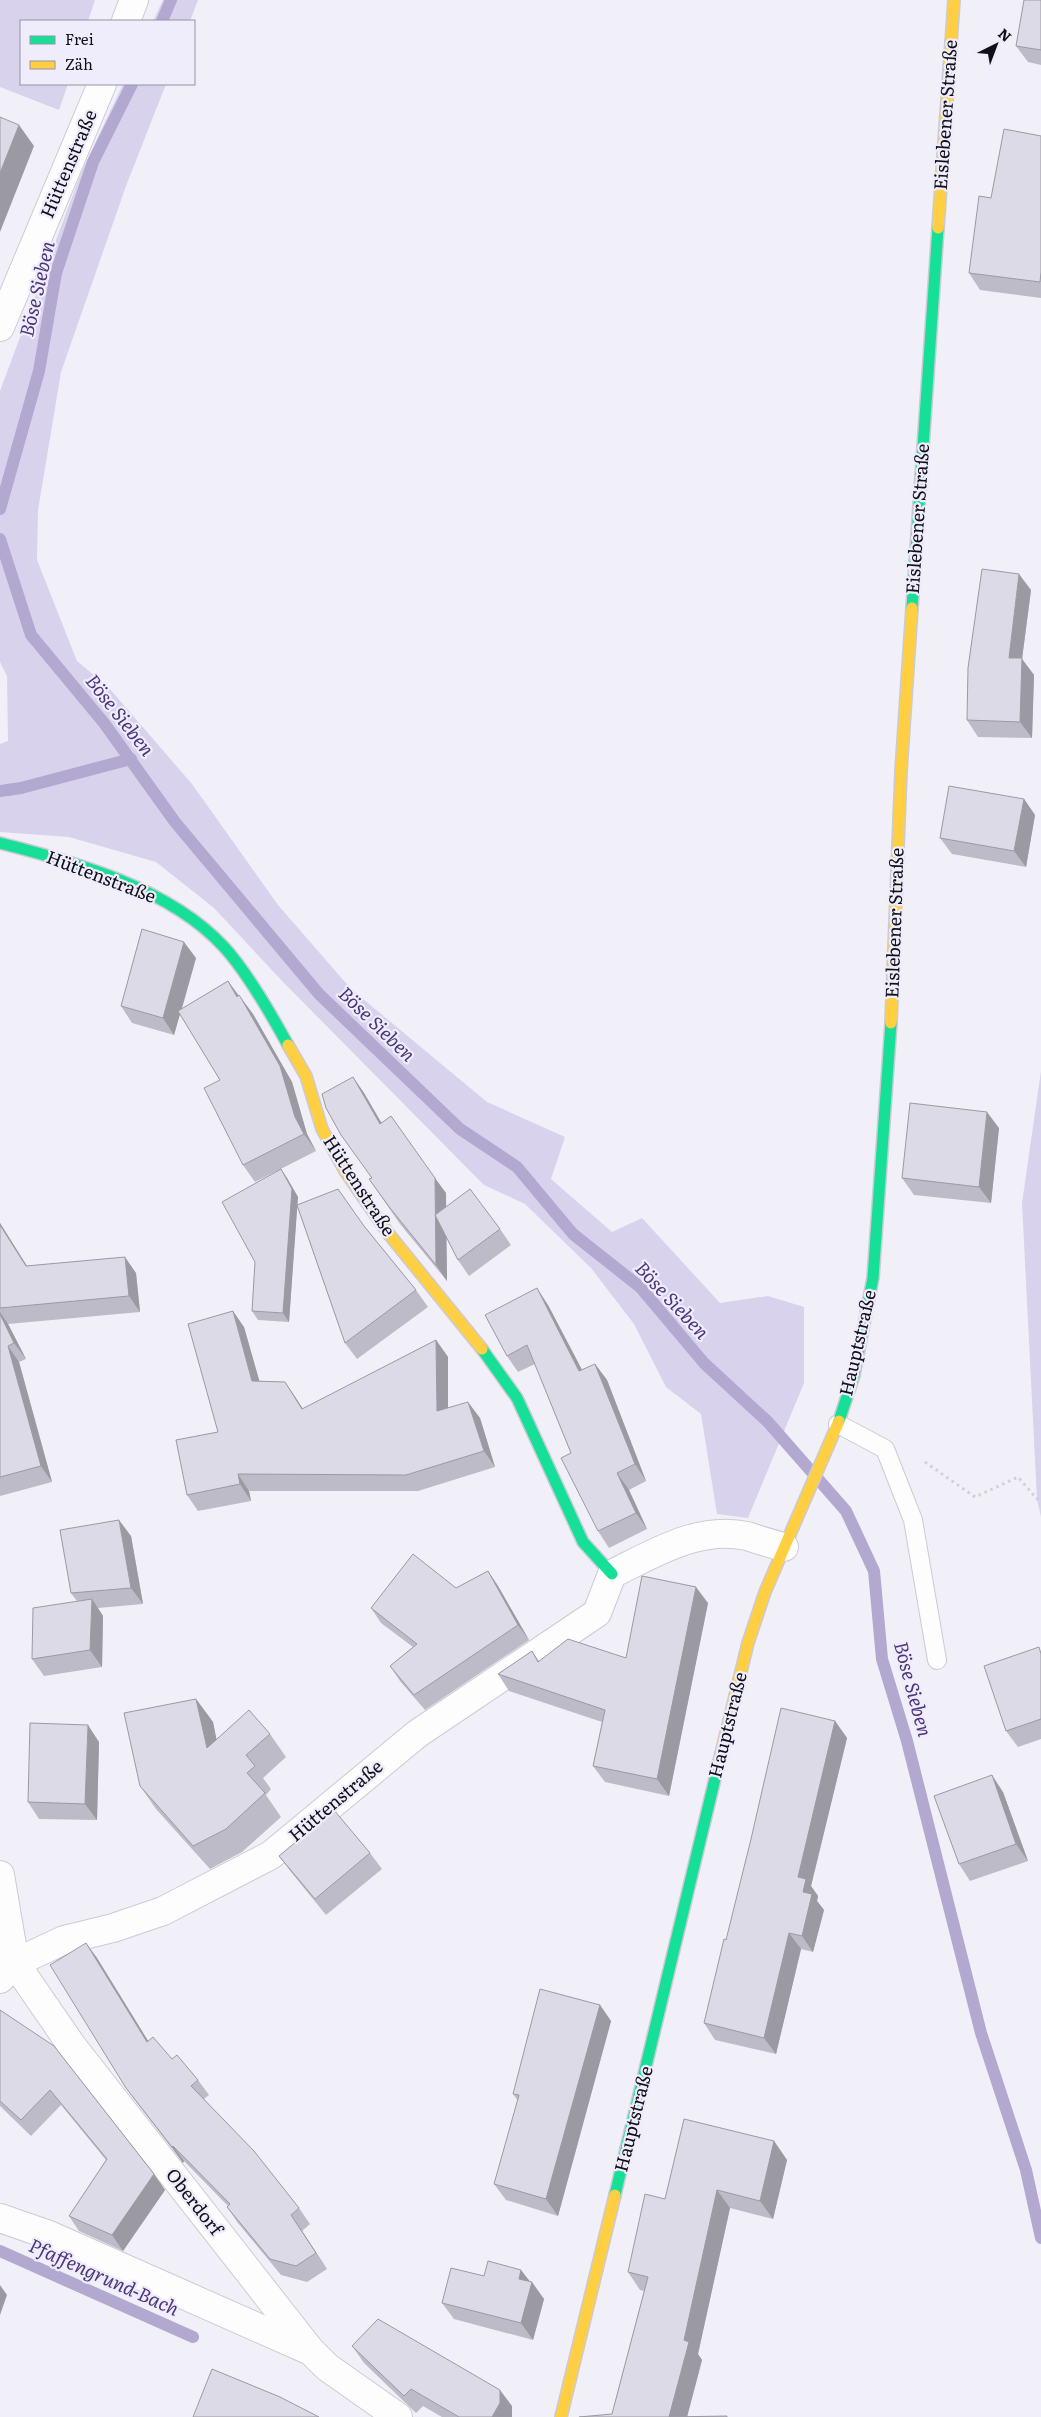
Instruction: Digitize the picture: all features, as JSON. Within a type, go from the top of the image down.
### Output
[{"type":"main road","name":"Eislebener Straße","points":[[890,1038],[901,771],[954,0]]},
{"type":"main road","name":"Hüttenstraße","points":[[0,843],[68,860],[140,890],[182,910],[224,947],[266,1006],[306,1076],[322,1129],[345,1171],[388,1234],[488,1356],[517,1398],[583,1542],[612,1574]]},
{"type":"main road","name":"Hauptstraße","points":[[561,2417],[732,1702],[765,1592],[803,1502],[829,1447],[854,1375],[873,1278],[890,1038]]},
{"type":"street","points":[[126,20],[134,0]]},
{"type":"street","name":"Hüttenstraße","points":[[0,327],[102,85]]},
{"type":"street","points":[[612,1574],[677,1542],[714,1534],[747,1536],[784,1547]]},
{"type":"street","name":"Hüttenstraße","points":[[7,1971],[64,1940],[113,1928],[163,1911],[271,1855],[417,1734],[597,1613],[612,1574]]},
{"type":"street","name":"Oberdorf","points":[[0,1875],[7,1971],[72,2046],[310,2350],[327,2367],[398,2417]]},
{"type":"street","points":[[0,2218],[50,2235],[310,2350]]},
{"type":"lane","points":[[838,1424],[885,1449],[913,1520],[937,1660]]},
{"type":"path","points":[[919,1457],[975,1497],[1018,1478],[1037,1499],[1041,1496]]},
{"type":"shaded area","points":[[0,0],[95,0],[88,20],[20,20],[20,85],[68,85],[59,110],[0,87]]},
{"type":"shaded area","points":[[163,0],[198,0],[190,20],[153,20]]},
{"type":"shaded area","points":[[123,85],[166,85],[126,186],[61,372],[38,510],[37,560],[77,661],[109,688],[192,784],[278,905],[351,989],[487,1102],[565,1137],[551,1179],[612,1232],[642,1218],[720,1303],[768,1296],[804,1307],[804,1383],[748,1518],[717,1514],[701,1414],[666,1387],[634,1324],[591,1268],[525,1204],[484,1185],[283,982],[214,908],[156,862],[69,837],[0,832],[0,744],[8,741],[7,676],[0,662],[0,391],[81,173]]},
{"type":"shaded area","points":[[1041,1071],[1041,1517],[1037,1499],[1022,1203]]},
{"type":"building","points":[[1024,0],[1041,0],[1041,50],[1016,46]]},
{"type":"building","points":[[0,117],[19,125],[0,173]]},
{"type":"building","points":[[1004,129],[1041,136],[1040,282],[969,273],[979,196],[991,198]]},
{"type":"building","points":[[982,569],[1019,574],[1009,658],[1022,658],[1020,722],[967,720],[968,668]]},
{"type":"building","points":[[949,786],[1024,799],[1014,851],[940,838]]},
{"type":"building","points":[[142,929],[184,942],[163,1018],[121,1006]]},
{"type":"building","points":[[228,981],[237,997],[239,995],[241,998],[280,1066],[295,1117],[304,1134],[243,1165],[204,1088],[220,1080],[178,1011]]},
{"type":"building","points":[[353,1077],[380,1124],[391,1116],[435,1178],[436,1265],[369,1179],[372,1178],[341,1135],[326,1108],[322,1094]]},
{"type":"building","points":[[910,1103],[987,1112],[979,1187],[902,1178]]},
{"type":"building","points":[[281,1169],[292,1189],[283,1313],[252,1311],[255,1262],[222,1202]]},
{"type":"building","points":[[338,1189],[364,1226],[416,1290],[345,1343],[297,1205]]},
{"type":"building","points":[[470,1189],[500,1229],[458,1260],[435,1215]]},
{"type":"building","points":[[0,1225],[26,1266],[125,1257],[129,1296],[0,1308]]},
{"type":"building","points":[[537,1288],[579,1371],[595,1364],[635,1464],[617,1473],[636,1513],[598,1531],[561,1458],[571,1453],[527,1345],[507,1356],[485,1315]]},
{"type":"building","points":[[233,1311],[252,1381],[285,1382],[302,1409],[436,1340],[437,1411],[468,1402],[484,1451],[406,1475],[238,1474],[240,1484],[187,1495],[176,1440],[218,1432],[188,1324]]},
{"type":"building","points":[[0,1314],[14,1343],[8,1346],[41,1466],[0,1477]]},
{"type":"building","points":[[119,1520],[131,1588],[71,1593],[60,1530]]},
{"type":"building","points":[[413,1554],[456,1588],[488,1571],[518,1625],[414,1695],[390,1666],[417,1644],[371,1608]]},
{"type":"building","points":[[642,1576],[696,1587],[657,1779],[593,1766],[605,1710],[498,1674],[532,1651],[538,1662],[568,1639],[626,1658]]},
{"type":"building","points":[[92,1599],[90,1650],[32,1659],[33,1608]]},
{"type":"building","points":[[1039,1647],[1041,1654],[1041,1719],[1006,1731],[984,1666]]},
{"type":"building","points":[[196,1699],[207,1748],[249,1710],[270,1734],[246,1755],[255,1766],[247,1773],[265,1793],[226,1829],[193,1846],[140,1786],[124,1713]]},
{"type":"building","points":[[781,1708],[835,1721],[798,1877],[806,1879],[803,1892],[812,1894],[802,1936],[789,1933],[764,2038],[704,2023],[751,1839]]},
{"type":"building","points":[[30,1723],[88,1725],[85,1804],[28,1802]]},
{"type":"building","points":[[992,1775],[1016,1844],[959,1864],[934,1796]]},
{"type":"building","points":[[334,1810],[370,1853],[315,1899],[279,1856]]},
{"type":"building","points":[[86,1943],[147,2042],[153,2037],[172,2059],[177,2055],[198,2080],[191,2086],[254,2151],[299,2208],[291,2215],[316,2253],[296,2266],[270,2259],[227,2207],[230,2204],[172,2147],[126,2088],[50,1965]]},
{"type":"building","points":[[540,1989],[600,2005],[546,2199],[494,2184],[519,2095],[513,2094]]},
{"type":"building","points":[[0,2010],[54,2046],[154,2174],[112,2235],[69,2216],[107,2159],[50,2090],[21,2120],[0,2101]]},
{"type":"building","points":[[684,2119],[774,2141],[760,2201],[717,2190],[684,2340],[689,2342],[669,2417],[579,2417],[612,2414],[648,2277],[628,2272],[645,2194],[665,2199]]},
{"type":"building","points":[[488,2261],[521,2270],[519,2279],[532,2282],[521,2323],[442,2303],[451,2268],[484,2276]]},
{"type":"building","points":[[378,2319],[500,2390],[500,2403],[492,2417],[459,2417],[411,2389],[404,2396],[352,2346]]},
{"type":"building","points":[[212,2369],[280,2397],[319,2417],[193,2417]]},
{"type":"building","points":[[727,2416],[727,2417],[669,2417]]},
{"type":"waterway","name":"Böse Sieben","points":[[162,20],[171,0]]},
{"type":"waterway","name":"Böse Sieben","points":[[0,509],[39,371],[56,273],[93,162],[132,85]]},
{"type":"waterway","name":"Böse Sieben","points":[[0,539],[31,635],[104,723],[175,822],[319,994],[460,1129],[517,1167],[573,1234],[640,1287],[704,1363],[768,1422],[846,1511],[874,1571],[882,1659],[907,1741],[981,2033],[1026,2170],[1041,2238]]},
{"type":"waterway","points":[[0,791],[21,788],[131,759]]},
{"type":"waterway","name":"Pfaffengrund-Bach","points":[[0,2251],[193,2337]]},
{"type":"traffic: fast","points":[[912,608],[938,228]]},
{"type":"traffic: fast","points":[[0,843],[59,859],[120,880],[149,893],[202,926],[233,957],[258,994],[288,1045]]},
{"type":"traffic: fast","points":[[839,1421],[854,1375],[873,1278],[891,1023]]},
{"type":"traffic: fast","points":[[482,1349],[517,1398],[583,1542],[612,1574]]},
{"type":"traffic: fast","points":[[615,2195],[719,1762]]},
{"type":"traffic: slow","points":[[938,228],[954,0]]},
{"type":"traffic: slow","points":[[891,1023],[901,771],[912,608]]},
{"type":"traffic: slow","points":[[288,1045],[306,1076],[322,1129],[345,1171],[388,1233],[482,1349]]},
{"type":"traffic: slow","points":[[719,1762],[748,1643],[765,1592],[839,1421]]},
{"type":"traffic: slow","points":[[561,2417],[615,2195]]}]
